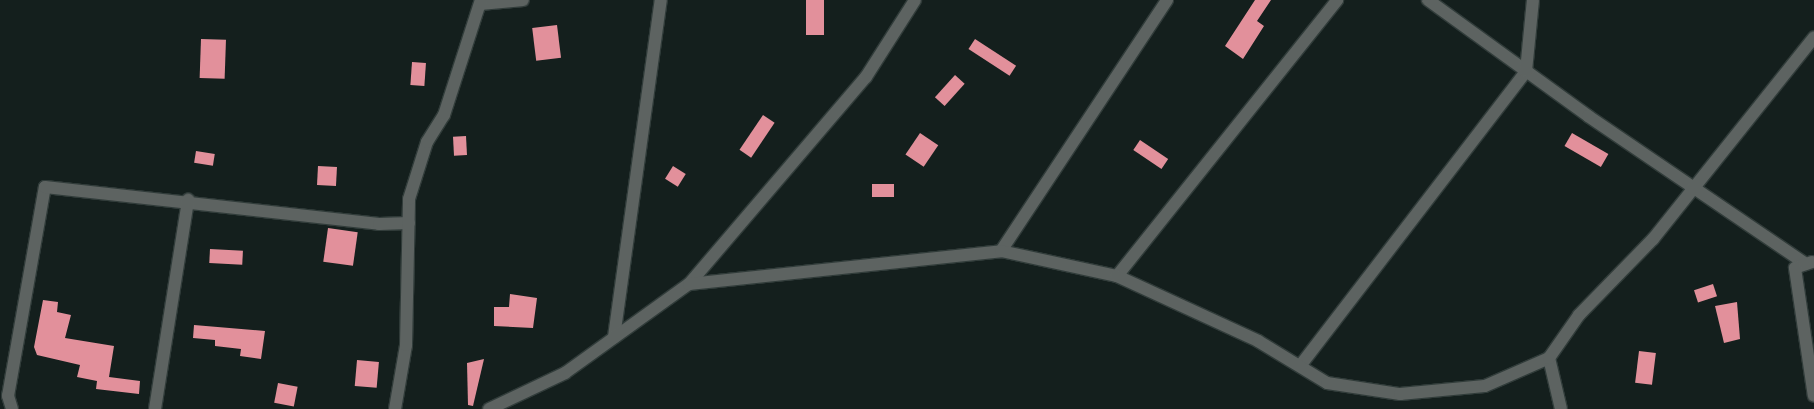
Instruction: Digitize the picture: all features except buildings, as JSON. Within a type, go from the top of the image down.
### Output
[{"type":"street","points":[[395,409],[406,345],[409,199],[427,142],[444,115],[481,2],[524,0]]},
{"type":"street","points":[[614,337],[661,0]]},
{"type":"street","points":[[489,409],[565,373],[689,284],[866,77],[915,0]]},
{"type":"street","points":[[1001,251],[1167,0]]},
{"type":"street","points":[[1117,276],[1337,0]]},
{"type":"street","points":[[1428,0],[1526,71],[1695,185],[1746,226],[1810,263]]},
{"type":"street","points":[[1300,366],[1526,71],[1533,0]]},
{"type":"street","points":[[689,284],[1001,251],[1117,276],[1258,341],[1327,383],[1400,394],[1485,386],[1548,358],[1579,315],[1653,239],[1814,37]]},
{"type":"street","points":[[12,409],[8,396],[45,187],[188,200],[379,224],[409,223]]},
{"type":"street","points":[[155,409],[188,200]]},
{"type":"street","points":[[1810,263],[1796,268],[1814,396]]},
{"type":"street","points":[[1548,358],[1561,409]]}]
